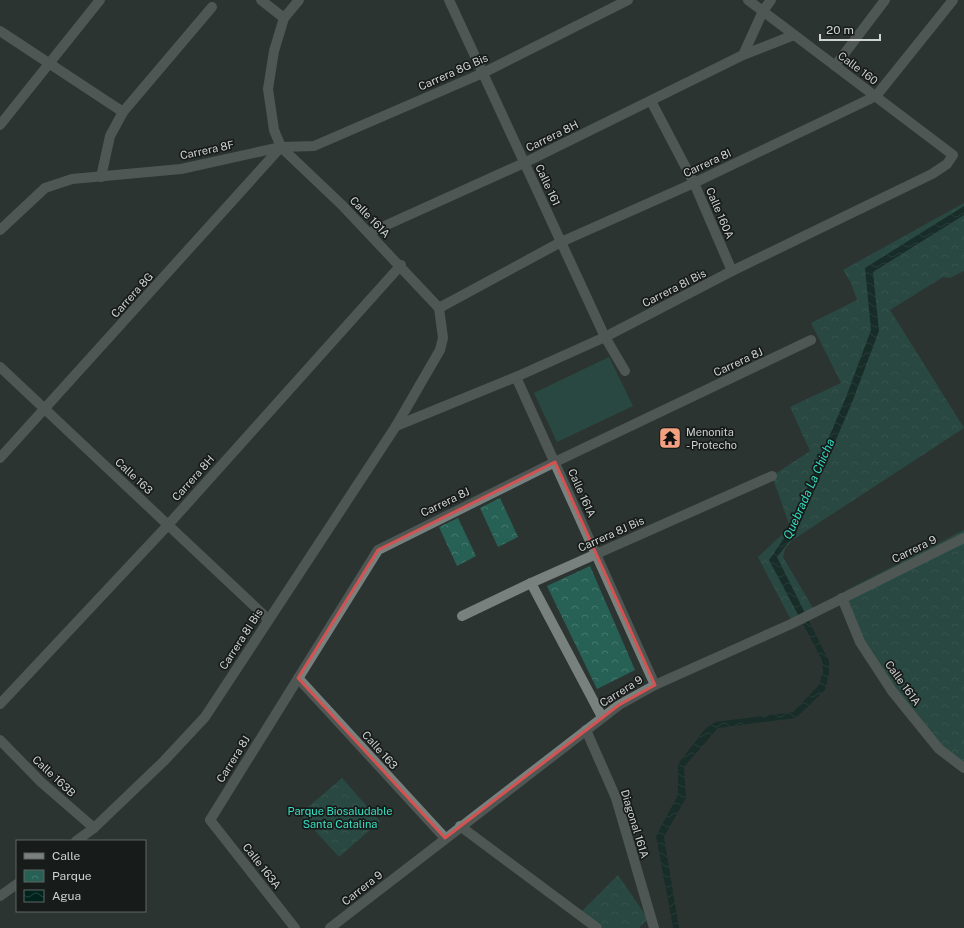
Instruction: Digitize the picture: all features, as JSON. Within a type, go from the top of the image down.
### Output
[{"type":"street","points":[[0,126],[100,0]]},
{"type":"street","points":[[261,0],[284,18]]},
{"type":"street","points":[[281,147],[274,130],[268,89],[274,51],[284,18],[299,0]]},
{"type":"street","name":"Calle 161","points":[[449,0],[605,337],[625,371]]},
{"type":"street","name":"Carrera 8G Bis","points":[[281,147],[314,146],[483,73],[628,0]]},
{"type":"street","name":"Calle 160","points":[[748,0],[953,155]]},
{"type":"street","points":[[743,55],[763,12],[771,0]]},
{"type":"street","points":[[836,66],[885,0]]},
{"type":"street","name":"Carrera 8I","points":[[440,308],[561,242],[694,183],[876,96],[953,0]]},
{"type":"street","points":[[101,177],[110,136],[123,112],[212,7]]},
{"type":"street","points":[[0,31],[123,112]]},
{"type":"street","name":"Carrera 8H","points":[[369,233],[524,163],[743,55],[794,34]]},
{"type":"street","name":"Calle 160A","points":[[651,101],[694,183],[732,271]]},
{"type":"street","name":"Carrera 8F","points":[[0,230],[28,202],[46,188],[72,179],[181,169],[281,147]]},
{"type":"street","name":"Calle 161A","points":[[281,147],[401,265],[440,308]]},
{"type":"street","name":"Carrera 8G","points":[[0,458],[281,147]]},
{"type":"street","name":"Carrera 8I Bis","points":[[396,426],[516,377],[605,337],[732,271],[932,174],[947,164],[953,155]]},
{"type":"street","name":"Carrera 8H","points":[[0,704],[168,525],[401,265]]},
{"type":"street","name":"Carrera 8I Bis","points":[[77,840],[94,828],[164,761],[205,717],[396,426],[440,350],[443,338],[440,308]]},
{"type":"street","name":"Carrera 8J","points":[[210,820],[378,550],[554,462],[811,340]]},
{"type":"street","name":"Calle 163","points":[[0,367],[268,619]]},
{"type":"street","name":"Calle 161A","points":[[516,377],[655,685]]},
{"type":"street","name":"Carrera 8J Bis","points":[[462,616],[531,583],[772,476]]},
{"type":"street","name":"Carrera 9","points":[[330,928],[460,826],[619,705],[655,685],[791,624],[964,538]]},
{"type":"street","points":[[531,583],[602,717]]},
{"type":"street","name":"Calle 161A","points":[[842,598],[860,642],[892,692],[939,749],[964,768]]},
{"type":"street","name":"Calle 163","points":[[298,678],[445,838]]},
{"type":"street","name":"Diagonal 161A","points":[[586,730],[616,798],[653,924]]},
{"type":"street","name":"Calle 163B","points":[[0,740],[40,782],[94,828]]},
{"type":"street","name":"Calle 163A","points":[[210,820],[295,928]]},
{"type":"street","points":[[460,826],[597,928]]},
{"type":"street","points":[[0,896],[16,885]]},
{"type":"street","points":[[644,928],[653,924]]},
{"type":"highlighted area","points":[[555,462],[655,685],[619,705],[445,838],[298,678],[378,550]]},
{"type":"green space","points":[[964,203],[964,271],[950,278],[943,277],[890,310],[964,428],[791,541],[785,549],[783,557],[814,610],[791,620],[758,557],[790,527],[772,476],[810,451],[790,407],[841,383],[811,323],[857,300],[851,283],[843,270]]},
{"type":"green space","points":[[609,357],[633,406],[557,442],[534,393]]},
{"type":"green space","points":[[500,498],[518,537],[498,547],[480,508]]},
{"type":"green space","points":[[458,518],[476,556],[457,566],[439,527]]},
{"type":"green space","points":[[964,530],[964,771],[934,748],[860,639],[845,591]]},
{"type":"green space","points":[[590,566],[635,670],[597,689],[547,586]]},
{"type":"green space","name":"Parque Biosaludable Santa Catalina","points":[[342,778],[380,821],[339,857],[300,814]]},
{"type":"green space","points":[[618,875],[648,919],[639,928],[603,928],[581,912]]},
{"type":"water","name":"Quebrada La Chicha","points":[[964,206],[964,215],[873,272],[879,331],[853,400],[796,533],[777,557],[829,661],[829,673],[825,690],[796,718],[718,728],[684,767],[686,798],[664,837],[679,928],[673,928],[656,836],[678,795],[678,764],[705,729],[715,722],[793,712],[819,685],[823,672],[822,660],[769,560],[789,531],[846,397],[871,330],[865,268]]},
{"type":"place","name":"Menonita - Protecho","points":[[670,438]]}]
